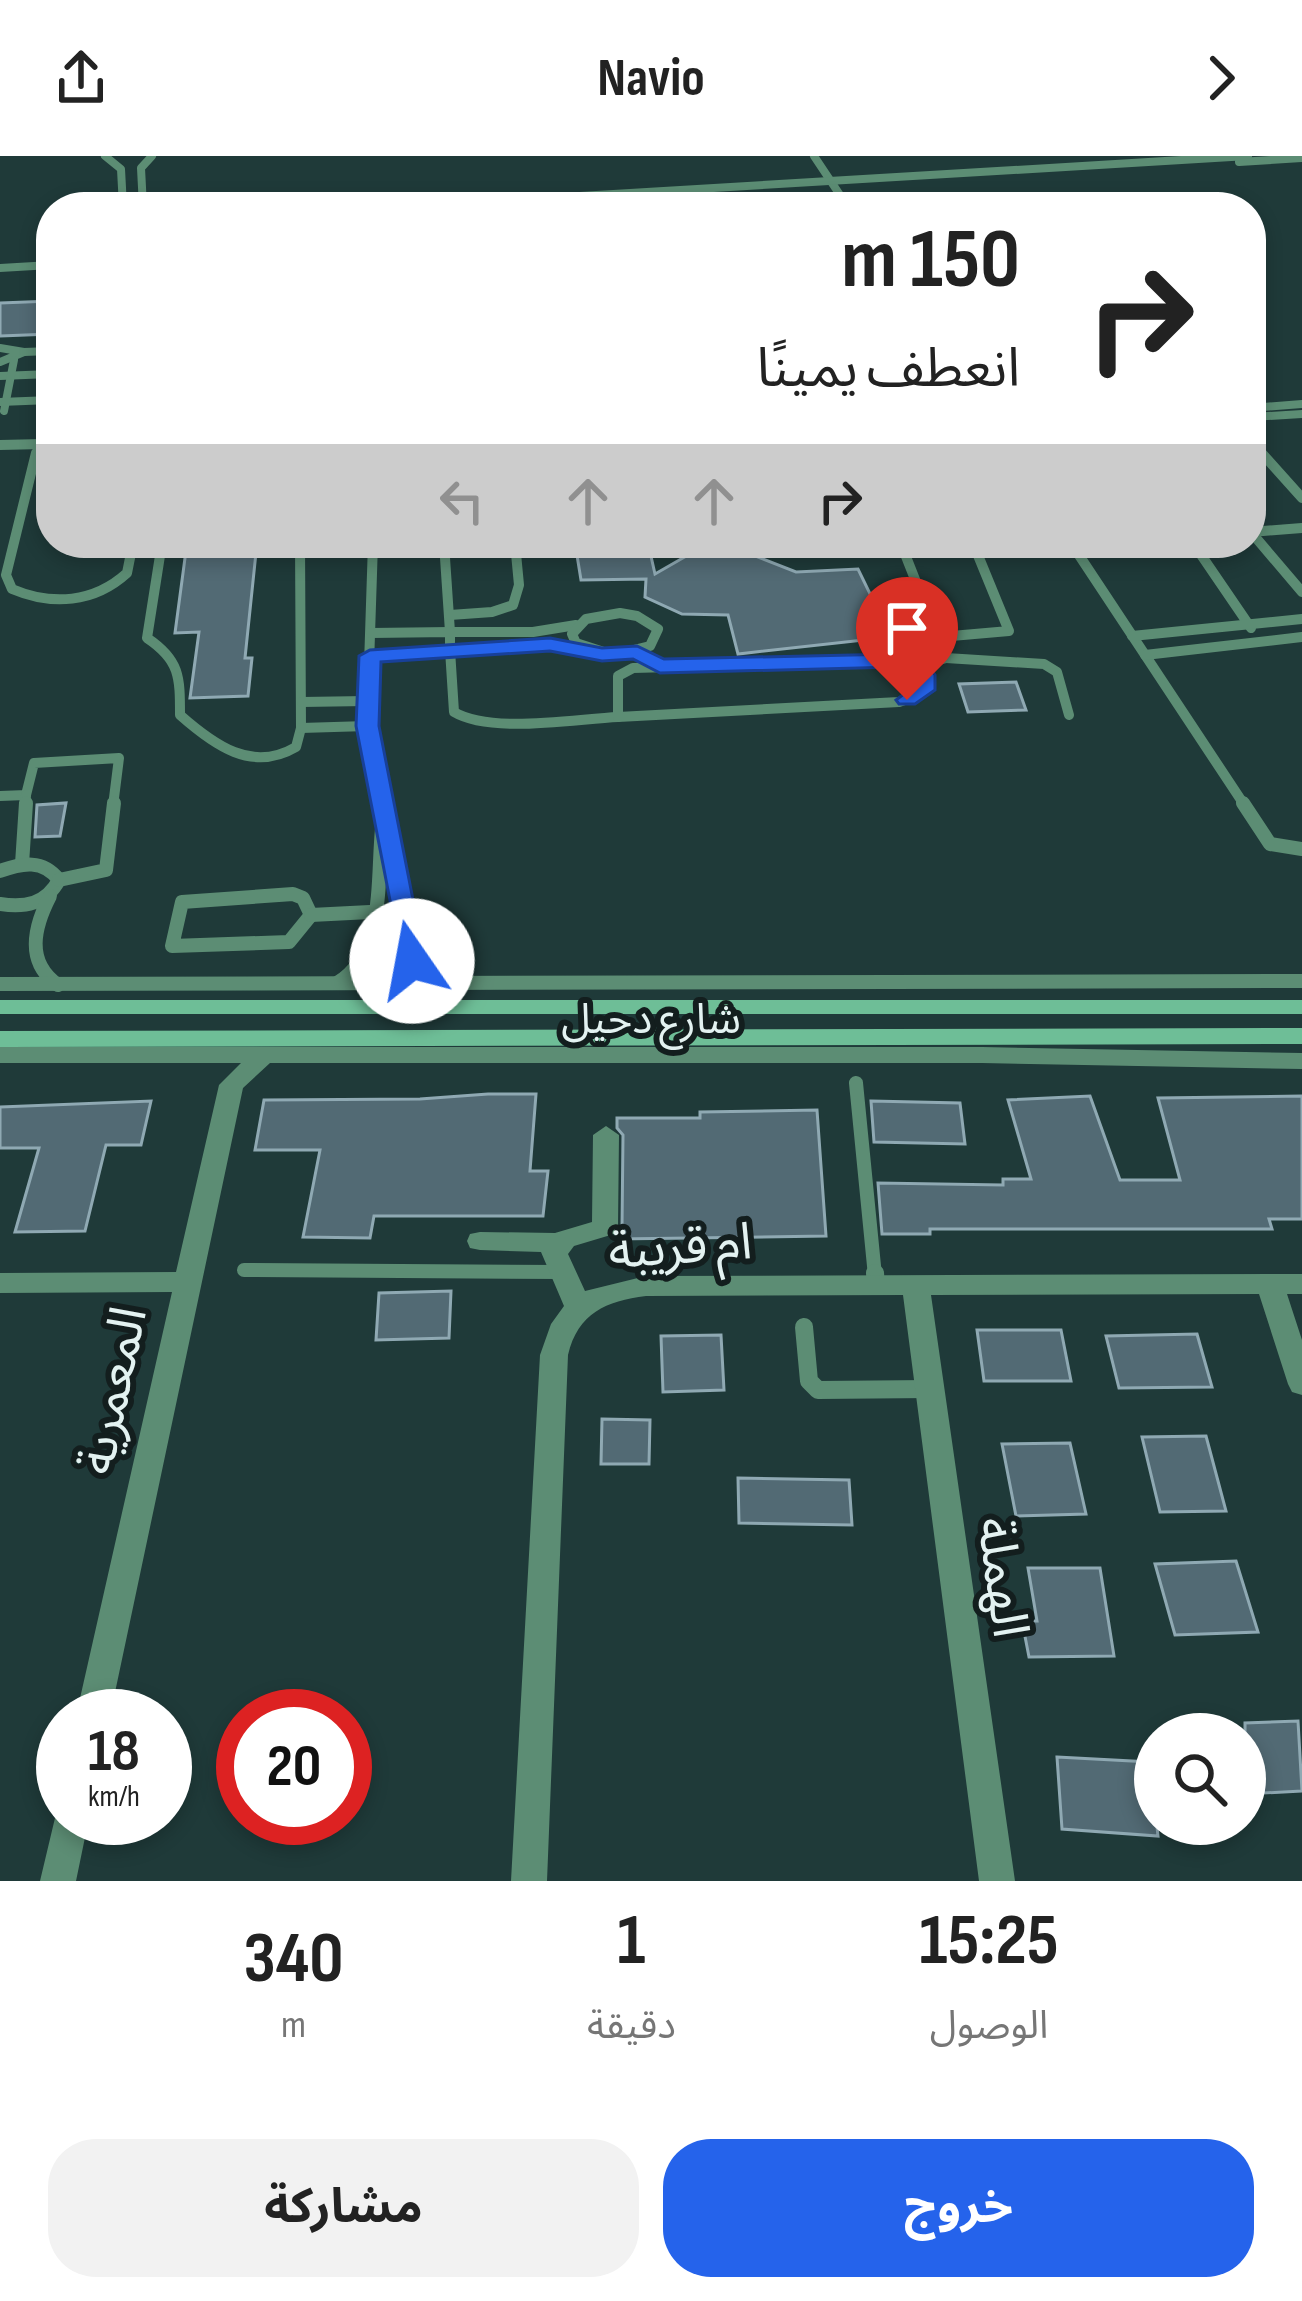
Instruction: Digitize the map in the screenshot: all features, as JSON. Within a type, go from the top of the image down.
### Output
[{"type":"main road","name":"شارع دحيل","points":[[0,1007],[1302,1007]]},
{"type":"main road","points":[[1088,1036],[1302,1049]]},
{"type":"main road","name":"شارع دحيل","points":[[0,1039],[1302,1036]]},
{"type":"street","name":"شارع دحيل","points":[[0,984],[1302,981]]},
{"type":"street","name":"شارع دحيل","points":[[0,1055],[982,1055],[1302,1061]]},
{"type":"street","points":[[210,1057],[230,1085],[262,1057]]},
{"type":"street","name":"المعمرية","points":[[99,1689],[230,1085]]},
{"type":"street","points":[[480,1241],[560,1243],[605,1227],[606,1135]]},
{"type":"street","points":[[560,1243],[554,1253],[578,1306]]},
{"type":"street","points":[[0,1283],[185,1282]]},
{"type":"street","points":[[1270,1284],[1302,1384]]},
{"type":"street","name":"ام قريبة","points":[[529,1881],[554,1355],[564,1321],[578,1306],[609,1291],[646,1286],[1302,1284]]},
{"type":"street","name":"الهملة","points":[[916,1286],[997,1881]]},
{"type":"street","points":[[58,1881],[66,1845]]},
{"type":"lane","points":[[105,156],[121,169],[122,192]]},
{"type":"lane","points":[[142,192],[141,168],[152,156]]},
{"type":"lane","points":[[814,156],[838,192]]},
{"type":"lane","points":[[718,192],[1247,156]]},
{"type":"lane","points":[[1200,160],[1302,158]]},
{"type":"lane","points":[[681,192],[833,184]]},
{"type":"lane","points":[[0,268],[36,266]]},
{"type":"lane","points":[[0,348],[36,352]]},
{"type":"lane","points":[[24,352],[6,375],[2,406],[36,405]]},
{"type":"lane","points":[[0,362],[14,360]]},
{"type":"lane","points":[[6,375],[36,374]]},
{"type":"lane","points":[[1266,407],[1302,404]]},
{"type":"lane","points":[[1266,416],[1302,414]]},
{"type":"lane","points":[[0,445],[36,444]]},
{"type":"lane","points":[[36,453],[6,575],[12,589],[49,600],[100,592],[127,573],[130,558]]},
{"type":"lane","points":[[1266,458],[1302,498]]},
{"type":"lane","points":[[1266,531],[1302,528]]},
{"type":"lane","points":[[1266,550],[1302,592]]},
{"type":"lane","points":[[160,558],[147,638],[176,657],[183,671],[180,715],[213,744],[254,759],[286,755],[296,748],[301,728],[300,558]]},
{"type":"lane","points":[[374,558],[367,726],[412,961],[427,976],[444,982]]},
{"type":"lane","points":[[445,558],[452,707],[458,717],[483,724],[899,702],[924,690],[919,666]]},
{"type":"lane","points":[[450,615],[516,606],[521,597],[516,558]]},
{"type":"lane","points":[[907,558],[946,658]]},
{"type":"lane","points":[[940,637],[1009,631],[979,558]]},
{"type":"lane","points":[[1081,558],[1270,844],[1297,850],[1302,865]]},
{"type":"lane","points":[[1203,558],[1259,639]]},
{"type":"lane","points":[[370,656],[550,644],[602,655],[637,652],[657,638],[658,629],[650,621],[602,614],[576,626],[533,632],[371,633]]},
{"type":"lane","points":[[1132,636],[1302,619]]},
{"type":"lane","points":[[576,626],[572,634],[576,643],[587,650]]},
{"type":"lane","points":[[1145,655],[1302,637]]},
{"type":"lane","points":[[637,652],[660,666]]},
{"type":"lane","points":[[618,717],[618,676],[633,668],[887,660],[919,666],[946,658],[1044,664],[1057,672],[1069,715]]},
{"type":"lane","points":[[302,703],[367,701]]},
{"type":"lane","points":[[301,728],[367,726]]},
{"type":"lane","points":[[22,864],[26,795],[34,763],[120,760],[105,872],[59,880],[40,916],[34,959],[43,977],[58,986]]},
{"type":"lane","points":[[0,796],[26,795]]},
{"type":"lane","points":[[337,982],[356,972],[367,958],[384,812]]},
{"type":"lane","points":[[0,871],[22,864],[44,866],[59,880]]},
{"type":"lane","points":[[0,904],[25,905],[50,895]]},
{"type":"lane","points":[[311,915],[303,898],[293,895],[182,902],[172,946],[289,943],[311,915],[370,912]]},
{"type":"lane","points":[[856,1083],[876,1286]]},
{"type":"lane","points":[[244,1270],[562,1272]]},
{"type":"lane","points":[[804,1327],[809,1381],[818,1390],[930,1389]]},
{"type":"building","points":[[36,302],[36,335],[0,336],[0,303]]},
{"type":"building","points":[[185,558],[255,558],[245,658],[252,658],[248,696],[190,698],[199,632],[175,633]]},
{"type":"building","points":[[577,558],[651,558],[655,574],[683,558],[760,558],[796,572],[858,569],[891,637],[738,654],[728,615],[682,614],[645,597],[646,579],[581,580]]},
{"type":"building","points":[[1016,682],[1026,710],[968,712],[959,684]]},
{"type":"building","points":[[66,803],[60,836],[35,837],[37,805]]},
{"type":"building","points":[[536,1094],[530,1171],[548,1171],[543,1216],[374,1216],[370,1238],[303,1237],[320,1150],[255,1150],[264,1100]]},
{"type":"building","points":[[1090,1096],[1120,1180],[1180,1180],[1158,1098],[1302,1096],[1302,1219],[1269,1219],[1272,1229],[930,1229],[930,1234],[882,1234],[878,1183],[1003,1185],[1003,1179],[1031,1179],[1008,1100]]},
{"type":"building","points":[[151,1101],[141,1145],[106,1145],[85,1231],[15,1232],[39,1148],[0,1148],[0,1107]]},
{"type":"building","points":[[871,1101],[960,1103],[965,1144],[874,1142]]},
{"type":"building","points":[[817,1110],[826,1236],[617,1239],[622,1227],[623,1135],[617,1118]]},
{"type":"building","points":[[451,1291],[449,1338],[376,1340],[379,1293]]},
{"type":"building","points":[[977,1330],[1061,1330],[1071,1381],[984,1381]]},
{"type":"building","points":[[1197,1334],[1212,1387],[1119,1388],[1106,1336]]},
{"type":"building","points":[[721,1335],[724,1390],[663,1392],[661,1336]]},
{"type":"building","points":[[602,1419],[650,1420],[649,1464],[601,1464]]},
{"type":"building","points":[[1206,1436],[1226,1511],[1160,1512],[1142,1437]]},
{"type":"building","points":[[1070,1443],[1086,1514],[1016,1516],[1002,1444]]},
{"type":"building","points":[[738,1478],[849,1480],[852,1525],[739,1523]]},
{"type":"building","points":[[1236,1561],[1258,1632],[1175,1635],[1155,1564]]},
{"type":"building","points":[[1028,1568],[1100,1568],[1114,1656],[1029,1657],[1022,1621],[1037,1621]]},
{"type":"building","points":[[1298,1721],[1302,1791],[1266,1793],[1266,1722]]},
{"type":"building","points":[[1057,1757],[1134,1761],[1134,1834],[1062,1829]]},
{"type":"route","points":[[412,961],[367,726],[370,656],[550,644],[602,655],[637,652],[660,666],[898,661],[919,666],[926,682],[924,690],[907,700]]}]
